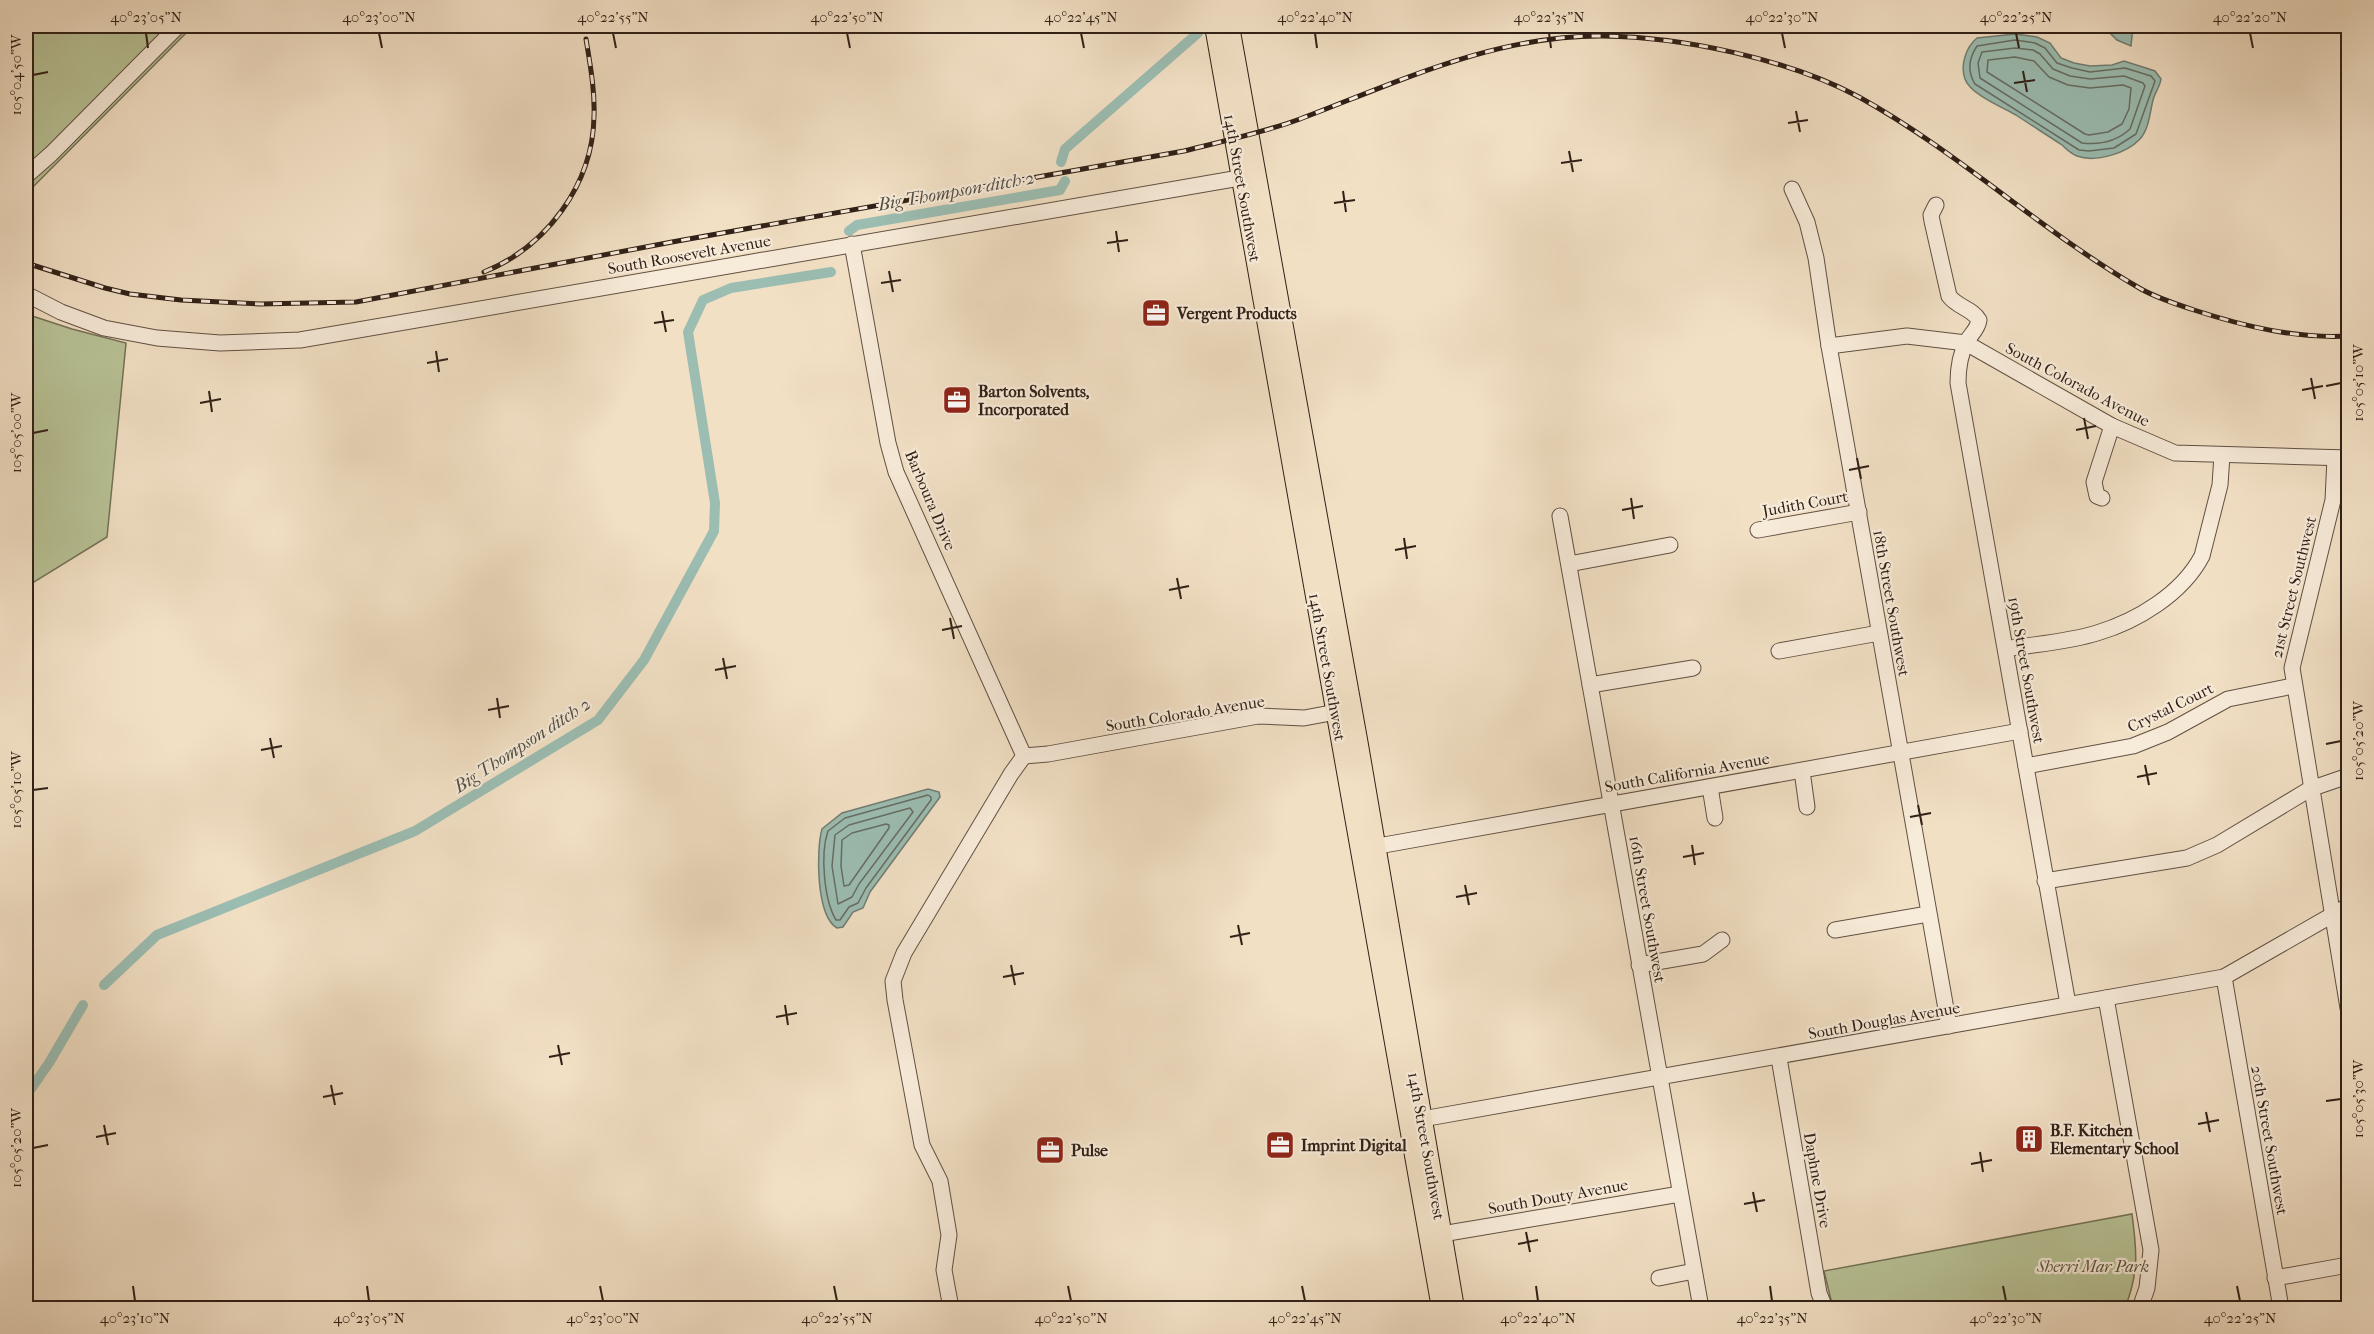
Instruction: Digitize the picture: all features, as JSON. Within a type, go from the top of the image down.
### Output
[{"type":"main road","name":"14th Street Southwest","points":[[1214,26],[1250,177]]},
{"type":"main road","name":"14th Street Southwest","points":[[1230,26],[1250,177],[1415,1121],[1441,1308]]},
{"type":"main road","name":"14th Street Southwest","points":[[1415,1121],[1442,1234],[1455,1308]]},
{"type":"street","points":[[26,176],[51,154],[178,26]]},
{"type":"street","name":"South Roosevelt Avenue","points":[[26,294],[77,319],[104,328],[157,338],[220,343],[300,340],[1250,177]]},
{"type":"street","name":"18th Street Southwest","points":[[1792,189],[1807,222],[1816,258],[1829,346],[1949,1026]]},
{"type":"street","name":"19th Street Southwest","points":[[1936,205],[1931,215],[1949,296],[1953,301],[1975,314],[1979,320],[1960,359],[1958,383],[2068,1004]]},
{"type":"street","name":"Barboura Drive","points":[[852,244],[888,443],[896,472],[1024,756]]},
{"type":"street","name":"South Colorado Avenue","points":[[1829,346],[1907,336],[1966,343],[2112,426],[2175,453],[2342,458]]},
{"type":"street","points":[[2102,498],[2097,495],[2094,482],[2112,426]]},
{"type":"street","points":[[2006,648],[2096,633],[2129,619],[2167,598],[2178,588],[2202,556],[2220,485],[2222,455]]},
{"type":"street","name":"21st Street Southwest","points":[[2342,458],[2294,651],[2292,668],[2331,915],[2349,1008]]},
{"type":"street","name":"Judith Court","points":[[1758,530],[1859,512]]},
{"type":"street","name":"16th Street Southwest","points":[[1560,516],[1701,1308]]},
{"type":"street","points":[[1569,564],[1670,545]]},
{"type":"street","points":[[1779,651],[1879,633]]},
{"type":"street","points":[[1590,685],[1693,668]]},
{"type":"street","name":"Crystal Court","points":[[2026,766],[2133,746],[2168,732],[2228,699],[2294,686]]},
{"type":"street","name":"South Colorado Avenue","points":[[1024,756],[1048,754],[1258,716],[1304,718],[1344,711]]},
{"type":"street","name":"South California Avenue","points":[[1368,848],[2020,731]]},
{"type":"street","points":[[951,1308],[945,1270],[949,1234],[940,1181],[922,1145],[893,981],[904,953],[1024,756]]},
{"type":"street","points":[[1802,771],[1807,807]]},
{"type":"street","points":[[2046,882],[2187,858],[2217,845],[2310,789],[2349,776]]},
{"type":"street","points":[[1710,787],[1715,818]]},
{"type":"street","name":"South Douglas Avenue","points":[[1415,1121],[2224,978],[2349,906]]},
{"type":"street","points":[[1835,930],[1928,914]]},
{"type":"street","points":[[1639,965],[1703,954],[1722,940]]},
{"type":"street","name":"20th Street Southwest","points":[[2224,978],[2281,1308]]},
{"type":"street","points":[[2106,998],[2151,1250],[2150,1271],[2140,1308]]},
{"type":"street","name":"Daphne Drive","points":[[1779,1058],[1819,1293],[1825,1308]]},
{"type":"street","name":"South Douty Avenue","points":[[1442,1234],[1680,1194]]},
{"type":"street","points":[[2276,1278],[2349,1265]]},
{"type":"street","points":[[1659,1278],[1694,1271]]},
{"type":"green space","points":[[26,26],[193,26],[26,192]]},
{"type":"green space","points":[[26,314],[126,343],[107,537],[26,587]]},
{"type":"green space","name":"Sherri Mar Park","points":[[2132,1214],[2136,1262],[2133,1283],[2125,1308],[1833,1308],[1824,1271]]},
{"type":"water","points":[[2103,26],[2133,26],[2131,46],[2117,40]]},
{"type":"water","points":[[2015,34],[2037,37],[2050,43],[2061,58],[2074,63],[2090,66],[2112,65],[2124,61],[2155,71],[2161,79],[2147,125],[2140,139],[2127,149],[2111,155],[2093,158],[2077,156],[2016,115],[1973,90],[1965,79],[1963,68],[1965,57],[1973,42],[1977,38]]},
{"type":"water","points":[[928,789],[939,792],[940,797],[870,892],[863,908],[853,912],[843,927],[837,928],[830,921],[821,897],[819,852],[822,829],[842,813]]},
{"type":"waterway","name":"Big Thompson ditch 2","points":[[1061,162],[1065,149],[1198,33]]},
{"type":"waterway","name":"Big Thompson ditch 2","points":[[849,231],[857,225],[1060,190],[1065,181]]},
{"type":"waterway","name":"Big Thompson ditch 2","points":[[104,985],[157,935],[415,831],[598,720],[644,660],[714,531],[715,503],[688,332],[703,300],[731,288],[831,272]]},
{"type":"waterway","name":"Big Thompson ditch 2","points":[[26,1096],[49,1063],[83,1005]]},
{"type":"railway","points":[[26,263],[130,294],[181,300],[260,304],[356,302],[672,242],[1184,151],[1286,124],[1410,76],[1486,52],[1524,43],[1603,36],[1667,41],[1734,53],[1768,61],[1831,84],[1859,97],[1896,119],[1967,167],[2069,243],[2147,292],[2194,310],[2251,326],[2289,333],[2348,336]]},
{"type":"railway","points":[[484,272],[527,247],[546,230],[575,189],[592,141],[594,116],[593,87],[586,39]]},
{"type":"place","name":"Vergent Products","points":[[1156,313]]},
{"type":"place","name":"Barton Solvents, Incorporated","points":[[957,400]]},
{"type":"place","name":"B.F. Kitchen Elementary School","points":[[2029,1139]]},
{"type":"place","name":"Imprint Digital","points":[[1280,1145]]},
{"type":"place","name":"Pulse","points":[[1050,1150]]}]
